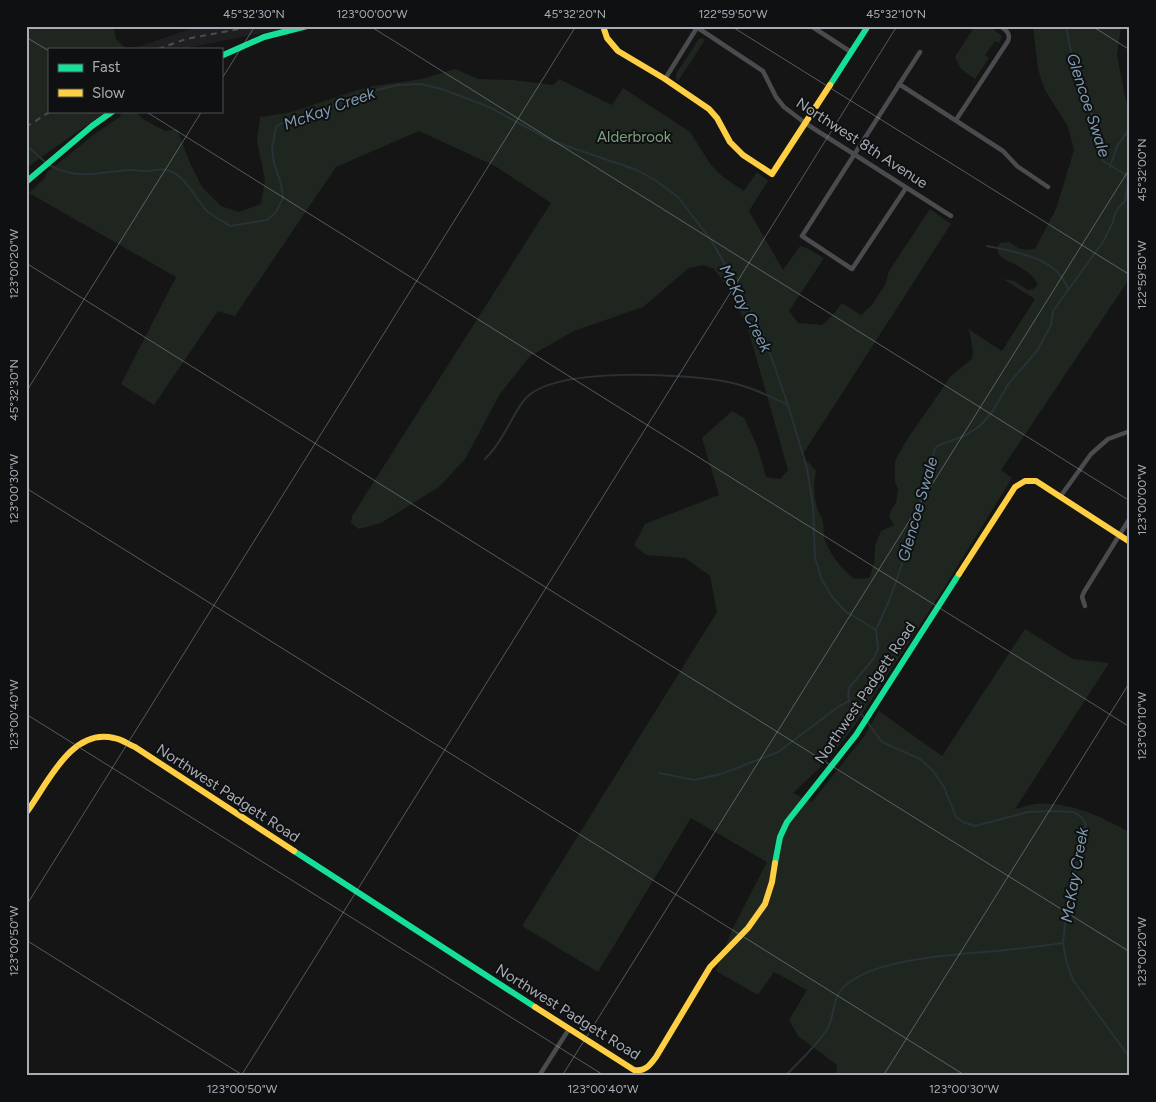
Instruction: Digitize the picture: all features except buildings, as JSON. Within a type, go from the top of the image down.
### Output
[{"type":"street","points":[[222,56],[264,37],[307,26]]},
{"type":"street","points":[[603,26],[607,38],[618,51],[709,109],[718,118],[730,142],[736,149],[772,174],[868,26]]},
{"type":"street","points":[[811,26],[852,52]]},
{"type":"street","points":[[956,120],[1008,41],[1008,34],[1000,26]]},
{"type":"street","points":[[665,80],[698,27]]},
{"type":"street","name":"Northwest 8th Avenue","points":[[698,27],[763,71],[776,97],[784,107],[951,216]]},
{"type":"street","points":[[906,188],[852,269],[802,236],[920,52]]},
{"type":"street","points":[[899,84],[1003,151],[1017,166],[1048,187]]},
{"type":"street","points":[[26,182],[112,112]]},
{"type":"street","points":[[1130,431],[1108,439],[1091,454],[1060,497],[1130,542]]},
{"type":"street","name":"Northwest Padgett Road","points":[[26,813],[66,754],[76,744],[84,739],[99,736],[112,736],[122,739],[569,1029],[634,1070],[645,1073],[710,968],[742,935],[760,911],[770,890],[783,828],[856,735],[1015,487],[1025,481],[1036,482],[1060,497]]},
{"type":"street","points":[[1085,606],[1083,594],[1118,534],[1130,518]]},
{"type":"street","points":[[539,1076],[569,1029]]},
{"type":"shaded area","points":[[208,26],[298,26],[187,48],[135,48],[187,30]]},
{"type":"green space","points":[[26,26],[113,26],[116,39],[125,48],[48,48],[48,112],[106,112],[26,168]]},
{"type":"green space","points":[[975,26],[989,26],[1002,36],[999,43],[995,41],[985,55],[989,58],[975,79],[961,69],[955,57]]},
{"type":"green space","name":"Alderbrook","points":[[1033,26],[1121,26],[1117,55],[1126,102],[1130,104],[1130,278],[1001,470],[1012,478],[941,593],[855,725],[827,761],[793,793],[812,802],[865,735],[879,711],[942,756],[1025,629],[1073,659],[1109,663],[1015,809],[1034,804],[1072,807],[1108,821],[1130,833],[1130,1076],[836,1076],[837,1065],[798,1036],[789,1020],[807,990],[774,972],[758,995],[716,971],[732,930],[767,862],[691,818],[598,972],[522,926],[717,612],[710,576],[685,558],[646,555],[634,545],[645,524],[719,495],[702,438],[732,411],[744,418],[758,448],[766,477],[780,479],[788,470],[747,325],[728,288],[714,269],[704,265],[689,268],[643,307],[574,331],[530,356],[500,394],[465,459],[439,487],[381,523],[359,529],[351,523],[352,516],[551,203],[495,166],[419,131],[336,167],[235,316],[218,311],[154,405],[121,384],[176,277],[29,193],[45,178],[46,173],[97,132],[120,117],[122,112],[136,112],[143,119],[165,131],[177,129],[190,163],[202,187],[221,206],[239,212],[261,204],[265,180],[257,141],[260,117],[292,112],[367,87],[422,79],[455,69],[479,79],[513,80],[553,85],[559,79],[612,105],[623,88],[690,132],[711,165],[722,176],[744,191],[757,172],[768,181],[749,211],[783,270],[800,246],[824,258],[789,311],[798,323],[822,325],[842,303],[861,315],[871,306],[885,285],[889,271],[930,209],[951,224],[801,457],[816,471],[814,486],[816,501],[823,522],[824,537],[832,555],[854,579],[869,578],[874,564],[875,546],[881,531],[894,525],[889,517],[896,503],[898,489],[895,482],[895,461],[906,441],[951,376],[972,359],[973,352],[968,329],[1002,351],[1035,299],[1003,279],[1014,281],[1028,290],[1038,285],[1030,274],[1001,256],[997,248],[1000,243],[1009,242],[1021,249],[1035,249],[1056,209],[1074,150],[1068,127],[1045,90],[1038,69]]},
{"type":"green space","points":[[699,39],[705,40],[678,81],[676,74]]},
{"type":"waterway","name":"Glencoe Swale","points":[[876,630],[889,601],[911,539],[913,517],[930,475],[934,451],[937,446],[966,435],[980,426],[992,412],[1009,383],[1037,351],[1051,325],[1053,311],[1103,242],[1115,214],[1125,201],[1128,182],[1126,175],[1103,161],[1095,137],[1090,105],[1075,73],[1066,26]]},
{"type":"waterway","name":"McKay Creek","points":[[49,165],[71,173],[81,174],[132,170],[167,170],[185,182],[207,211],[230,226],[267,220],[276,212],[283,198],[272,149],[276,127],[282,123],[296,123],[355,95],[398,85],[420,84],[442,89],[489,107],[552,141],[637,170],[655,180],[678,197],[711,240],[752,312],[766,342],[807,468],[813,506],[815,558],[822,580],[833,598],[845,611],[876,630],[878,648],[874,658],[849,688],[848,697],[851,704],[862,715],[882,742],[920,759],[933,771],[944,787],[956,817],[963,822],[975,826],[1028,812],[1073,812],[1081,817],[1086,824],[1079,850],[1078,863],[1069,886],[1063,943],[1066,960],[1073,980],[1130,1058]]},
{"type":"waterway","points":[[1110,167],[1117,146],[1130,128]]},
{"type":"waterway","name":"McKay Creek","points":[[26,145],[45,162]]},
{"type":"waterway","points":[[987,246],[1022,254],[1045,263],[1063,278],[1068,289]]},
{"type":"waterway","points":[[485,459],[497,445],[517,410],[527,397],[543,387],[566,380],[624,375],[709,379],[744,386],[788,405]]},
{"type":"waterway","points":[[659,773],[694,780],[721,774],[778,752],[838,707],[849,701]]},
{"type":"waterway","points":[[786,1075],[826,1032],[831,1021],[836,998],[841,990],[854,979],[871,971],[913,960],[1063,943]]},
{"type":"railway","points":[[161,48],[186,39],[255,26]]},
{"type":"railway","points":[[26,127],[49,112]]},
{"type":"traffic: fast","points":[[222,56],[264,37],[307,26]]},
{"type":"traffic: fast","points":[[830,85],[868,26]]},
{"type":"traffic: fast","points":[[26,182],[92,126],[112,112]]},
{"type":"traffic: fast","points":[[775,863],[780,837],[787,822],[856,735],[959,574]]},
{"type":"traffic: fast","points":[[294,851],[535,1007]]},
{"type":"traffic: slow","points":[[603,26],[607,38],[618,51],[665,79],[709,109],[717,118],[730,142],[743,155],[772,174],[830,85]]},
{"type":"traffic: slow","points":[[959,574],[1015,487],[1025,481],[1036,481],[1130,542]]},
{"type":"traffic: slow","points":[[26,813],[52,774],[73,750],[85,741],[99,737],[114,738],[135,747],[294,851]]},
{"type":"traffic: slow","points":[[535,1007],[634,1070],[644,1069],[656,1057],[710,967],[748,928],[765,904],[772,882],[775,863]]}]
